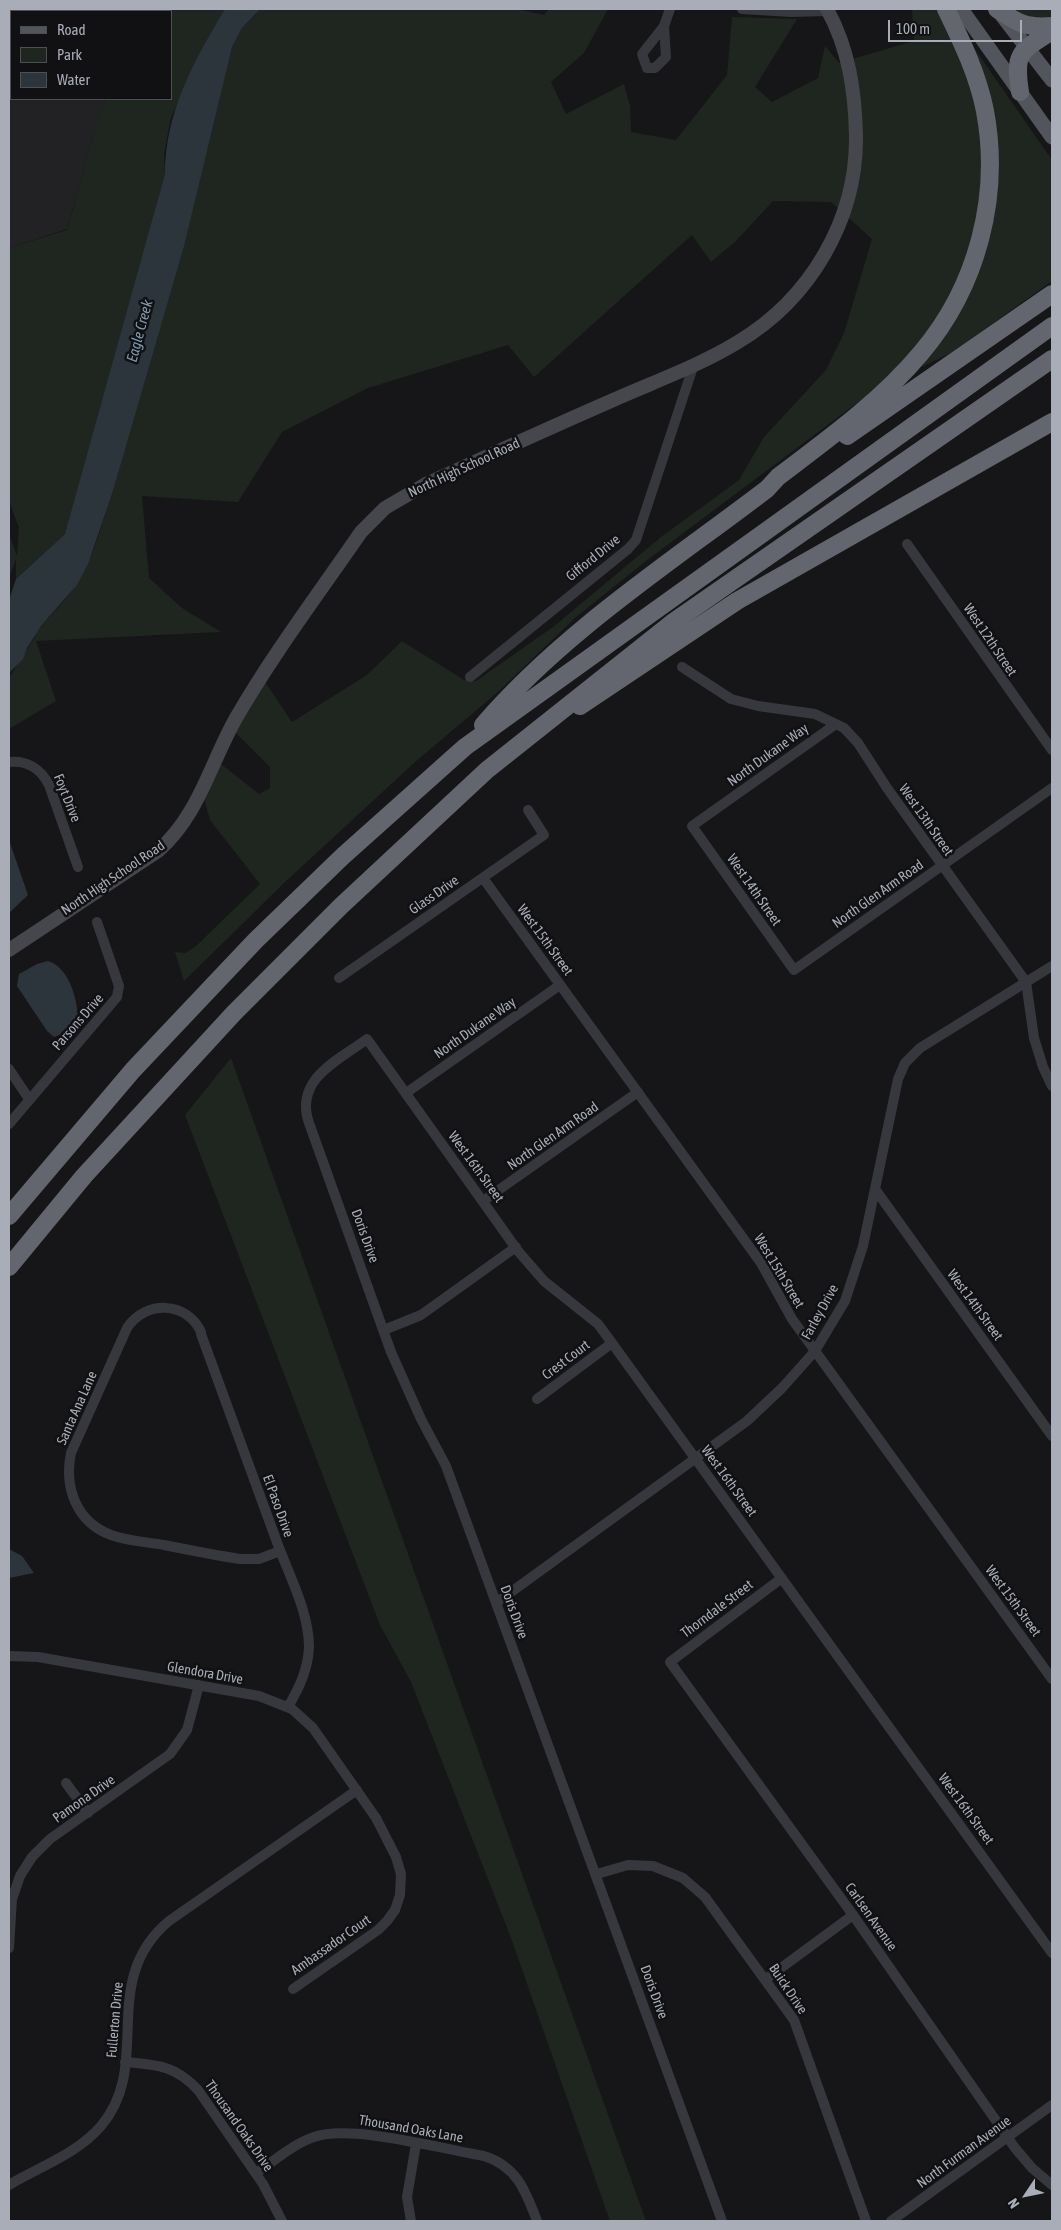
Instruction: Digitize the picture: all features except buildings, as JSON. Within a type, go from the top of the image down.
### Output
[{"type":"highway","points":[[465,747],[511,692],[596,619],[767,489],[778,477],[858,414],[921,353],[937,333],[959,297],[975,259],[988,197],[990,174],[988,131],[974,74],[946,9]]},
{"type":"highway","points":[[997,9],[1022,25],[1035,27],[1052,26]]},
{"type":"highway","points":[[1020,92],[1017,67],[1020,56],[1027,48],[1052,31]]},
{"type":"highway","points":[[767,489],[781,482],[1052,294]]},
{"type":"highway","points":[[9,1216],[133,1070],[256,940],[343,856],[465,747],[1052,326]]},
{"type":"highway","points":[[9,1267],[84,1176],[267,979],[341,906],[481,776],[541,725],[672,624],[1052,359]]},
{"type":"highway","points":[[541,725],[592,700],[698,627],[791,569],[1052,422]]},
{"type":"main road","points":[[961,9],[1052,138]]},
{"type":"main road","points":[[997,9],[1052,80]]},
{"type":"street","points":[[664,26],[670,9]]},
{"type":"street","points":[[742,9],[791,12],[828,10]]},
{"type":"street","name":"North High School Road","points":[[9,950],[158,851],[175,834],[197,803],[228,734],[246,702],[361,532],[380,513],[401,497],[426,484],[694,364],[738,342],[778,313],[814,273],[839,225],[853,173],[856,149],[854,99],[848,60],[828,10]]},
{"type":"street","name":"Gifford Drive","points":[[470,677],[628,549],[636,540],[694,364]]},
{"type":"street","name":"West 12th Street","points":[[906,544],[1052,750]]},
{"type":"street","name":"West 13th Street","points":[[682,666],[730,698],[758,706],[809,713],[836,724],[849,733],[1026,982],[1034,1038],[1043,1067],[1052,1086]]},
{"type":"street","name":"North Dukane Way","points":[[692,826],[836,724]]},
{"type":"street","name":"Foyt Drive","points":[[9,762],[28,764],[42,774],[49,785],[78,867]]},
{"type":"street","name":"North Glen Arm Road","points":[[794,970],[1052,788]]},
{"type":"street","name":"Glass Drive","points":[[339,978],[544,835],[528,810]]},
{"type":"street","name":"West 14th Street","points":[[692,826],[794,970]]},
{"type":"street","name":"West 15th Street","points":[[484,878],[761,1263],[792,1319],[1052,1680]]},
{"type":"street","name":"Parsons Drive","points":[[9,1124],[117,997],[119,986],[97,922]]},
{"type":"street","name":"Farley Drive","points":[[496,1603],[696,1459],[756,1413],[816,1351],[848,1293],[863,1246],[897,1083],[908,1060],[924,1045],[1052,966]]},
{"type":"street","name":"North Dukane Way","points":[[406,1093],[560,985]]},
{"type":"street","name":"West 16th Street","points":[[367,1039],[516,1247],[544,1281],[598,1324],[1052,1953]]},
{"type":"street","name":"Doris Drive","points":[[367,1039],[316,1077],[308,1091],[305,1107],[384,1330],[411,1397],[446,1466],[597,1874],[722,2221]]},
{"type":"street","points":[[9,1069],[30,1099]]},
{"type":"street","name":"North Glen Arm Road","points":[[483,1202],[638,1092]]},
{"type":"street","name":"West 14th Street","points":[[874,1189],[1052,1436]]},
{"type":"street","points":[[384,1330],[405,1323],[428,1310],[516,1247]]},
{"type":"street","name":"Santa Ana Lane","points":[[190,1317],[175,1309],[159,1307],[142,1313],[130,1324],[71,1453],[68,1471],[74,1500],[88,1521],[98,1529],[118,1537],[240,1559],[258,1559],[280,1551]]},
{"type":"street","name":"El Paso Drive","points":[[190,1317],[201,1332],[303,1613],[309,1646],[303,1680],[288,1707]]},
{"type":"street","name":"Crest Court","points":[[537,1399],[612,1343]]},
{"type":"street","name":"Thorndale Street","points":[[670,1662],[782,1578]]},
{"type":"street","name":"Glendora Drive","points":[[9,1656],[38,1656],[199,1685],[259,1696],[288,1707],[313,1728],[357,1790]]},
{"type":"street","name":"Carlsen Avenue","points":[[670,1662],[853,1915],[1024,2159],[1052,2185]]},
{"type":"street","name":"Pamona Drive","points":[[9,1948],[14,1893],[29,1860],[47,1842],[160,1762],[176,1748],[190,1722],[199,1685]]},
{"type":"street","points":[[66,1783],[88,1813]]},
{"type":"street","name":"Ambassador Court","points":[[293,1989],[382,1927],[392,1914],[399,1899],[402,1882],[396,1857],[376,1818],[357,1790]]},
{"type":"street","name":"Fullerton Drive","points":[[9,2186],[75,2148],[95,2132],[108,2116],[118,2098],[125,2062],[131,1980],[139,1956],[151,1938],[169,1921],[357,1790]]},
{"type":"street","name":"Buick Drive","points":[[597,1874],[616,1867],[636,1864],[659,1867],[684,1878],[705,1897],[789,2012],[799,2032],[866,2221]]},
{"type":"street","points":[[766,1979],[853,1915]]},
{"type":"street","name":"Thousand Oaks Drive","points":[[125,2062],[160,2065],[186,2078],[198,2090],[256,2173],[282,2221]]},
{"type":"street","name":"North Furman Avenue","points":[[891,2221],[1052,2105]]},
{"type":"street","name":"Thousand Oaks Lane","points":[[256,2173],[301,2142],[330,2133],[350,2133],[416,2144],[484,2156],[500,2162],[510,2170],[523,2187],[536,2221]]},
{"type":"street","points":[[411,2221],[407,2197],[416,2144]]},
{"type":"shaded area","points":[[9,9],[139,9],[10,10],[10,100],[106,100],[96,126],[67,229],[9,248]]},
{"type":"green space","points":[[225,9],[171,117],[164,154],[165,174],[95,439],[65,534],[16,579],[16,559],[9,578],[9,534],[17,556],[19,528],[9,501],[9,248],[67,230],[98,118],[106,100],[172,100],[172,10],[138,10]]},
{"type":"green space","points":[[260,9],[517,9],[544,15],[549,9],[608,9],[584,53],[551,82],[566,114],[624,84],[630,106],[631,132],[676,140],[727,75],[732,17],[797,19],[755,87],[772,102],[818,78],[825,46],[839,63],[914,41],[912,9],[947,9],[1052,160],[1052,281],[953,352],[877,388],[646,561],[575,618],[499,691],[414,763],[283,884],[184,981],[175,952],[185,953],[195,947],[260,884],[210,820],[204,799],[221,764],[259,794],[270,788],[270,767],[234,731],[265,682],[292,722],[367,675],[402,641],[464,680],[476,681],[553,627],[661,537],[739,480],[764,437],[826,370],[844,333],[872,239],[831,202],[773,201],[735,242],[711,262],[692,235],[534,377],[508,345],[368,388],[282,432],[238,502],[142,496],[149,578],[182,608],[221,632],[36,641],[56,701],[9,729],[9,678],[34,638],[36,639],[34,636],[39,629],[74,588],[81,577],[96,542],[112,494],[232,47],[242,28]]},
{"type":"green space","points":[[1013,9],[1052,9],[1052,17],[1042,21],[1020,18]]},
{"type":"green space","points":[[231,1058],[646,2221],[610,2221],[511,1938],[411,1682],[380,1625],[185,1115]]},
{"type":"water","name":"Eagle Creek","points":[[225,9],[260,9],[242,28],[232,47],[184,246],[112,494],[88,564],[77,585],[41,626],[27,648],[23,659],[9,673],[9,600],[16,579],[65,534],[165,174],[166,151],[176,108],[192,68]]},
{"type":"water","points":[[9,840],[28,895],[9,913]]},
{"type":"water","points":[[48,961],[55,964],[67,977],[74,994],[78,1012],[78,1020],[64,1033],[54,1037],[47,1031],[17,986],[19,974],[37,964]]},
{"type":"water","points":[[9,1549],[22,1556],[34,1573],[9,1578]]}]
